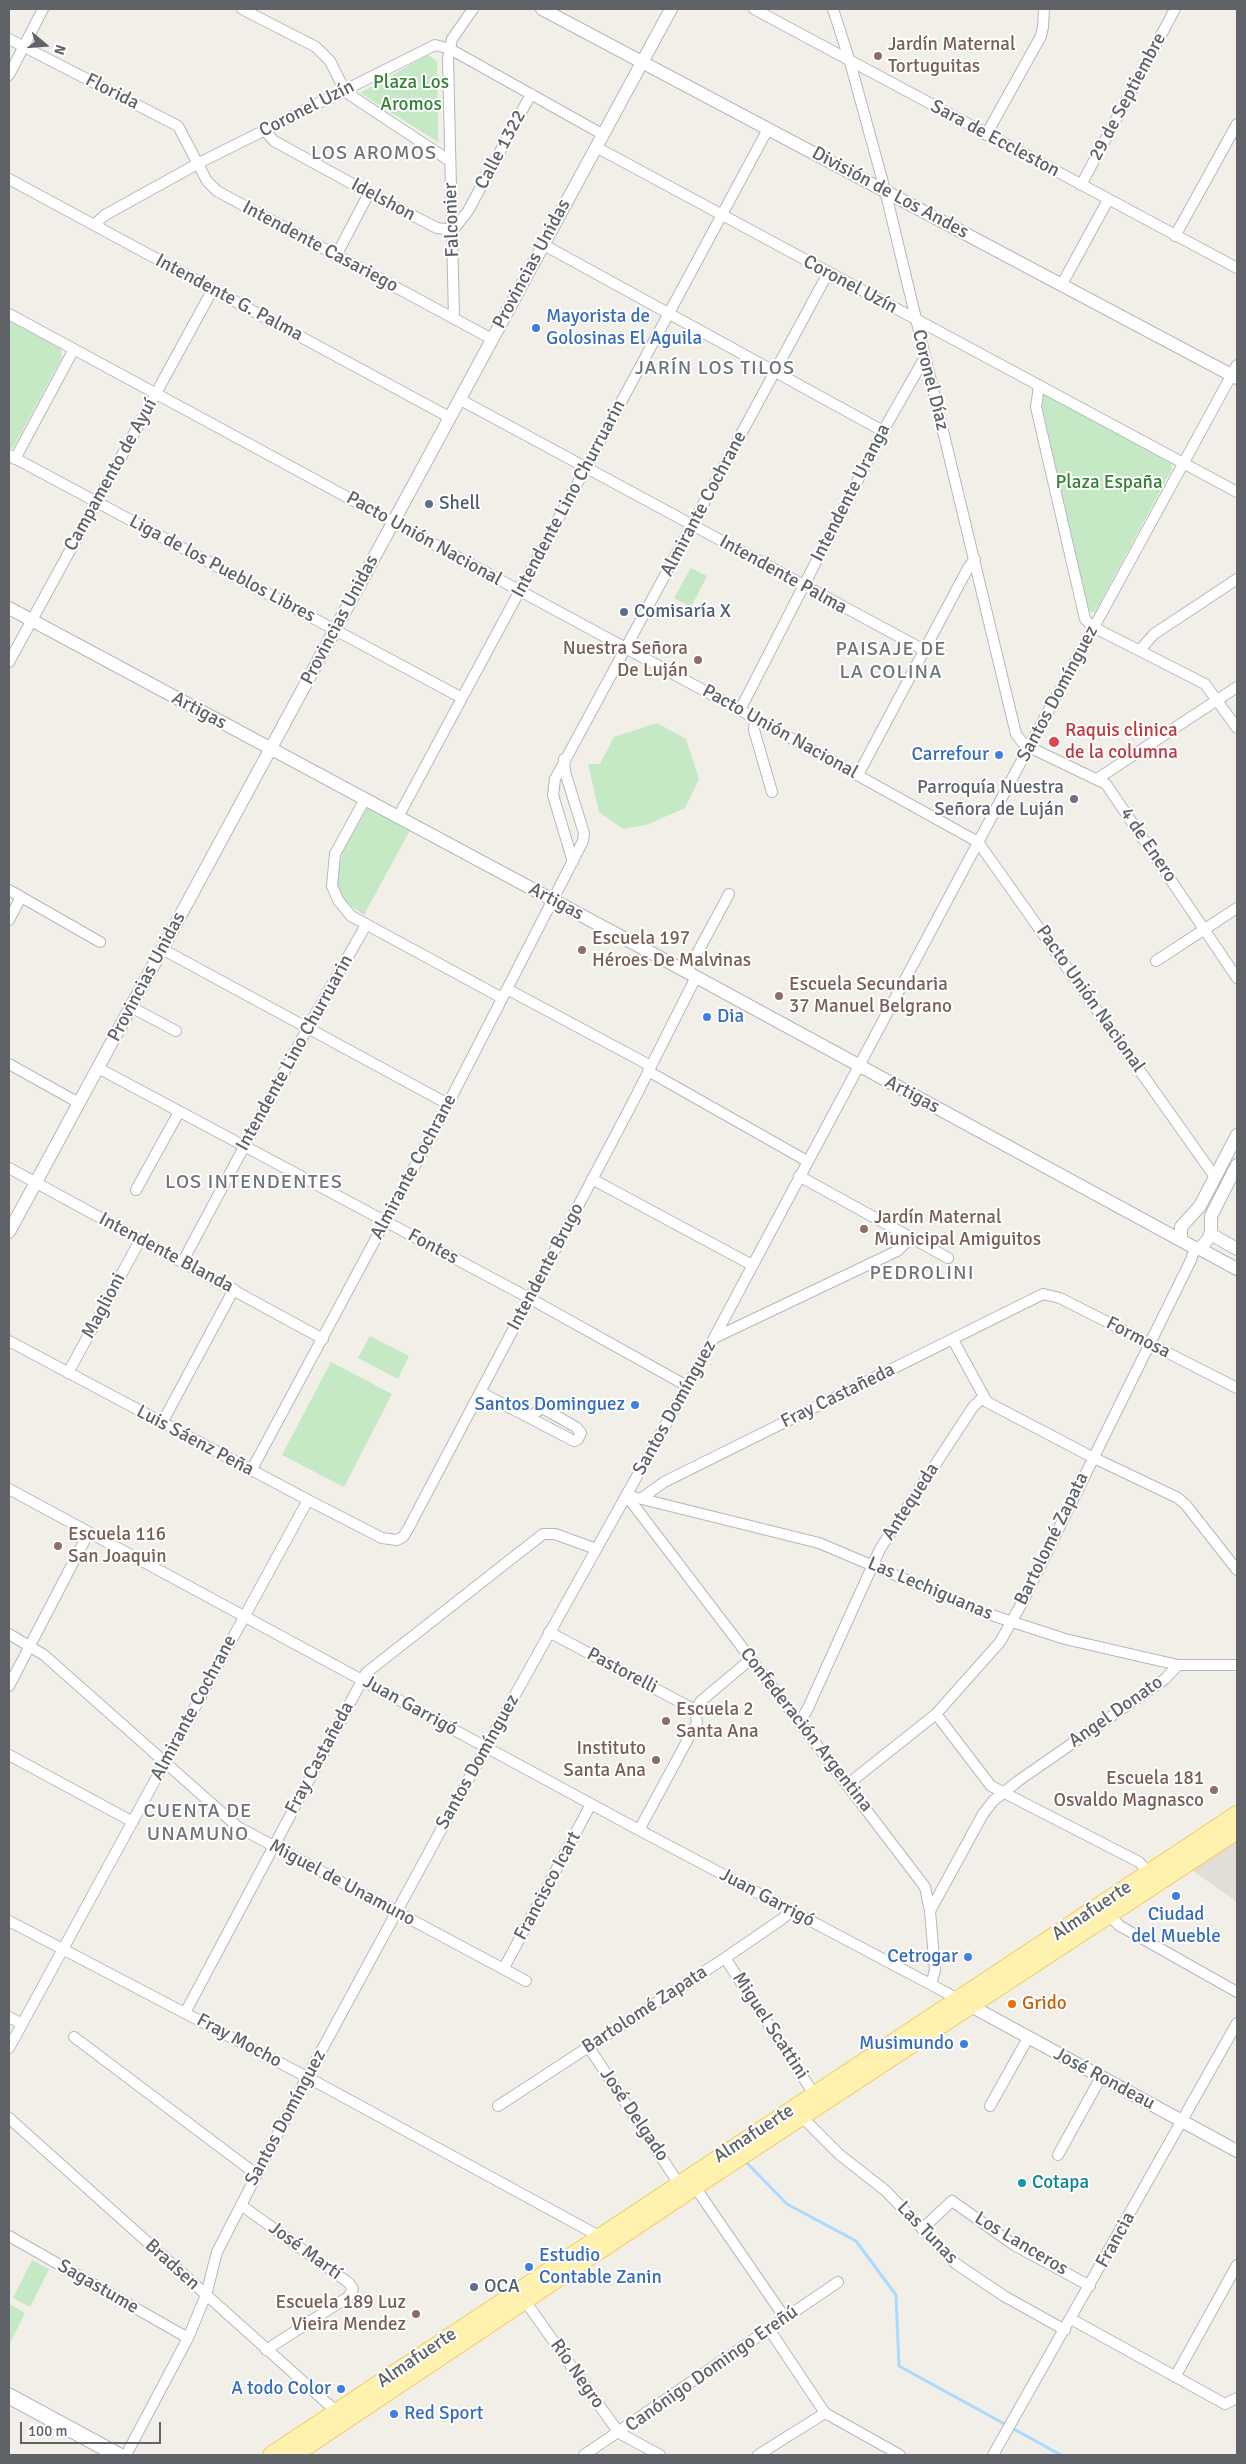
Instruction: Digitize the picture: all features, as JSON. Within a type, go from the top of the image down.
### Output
[{"type":"main road","name":"Almafuerte","points":[[271,2455],[599,2236],[803,2118],[1148,1873],[1237,1814]]},
{"type":"main road","name":"Almafuerte","points":[[294,2455],[525,2301],[814,2094],[1108,1915],[1237,1831]]},
{"type":"main road","points":[[9,2396],[118,2455]]},
{"type":"street","points":[[9,75],[43,9]]},
{"type":"street","points":[[242,9],[323,53],[344,89],[450,161]]},
{"type":"street","name":"Falconier","points":[[454,318],[448,59],[452,39],[473,9]]},
{"type":"street","name":"División de Los Andes","points":[[542,9],[1062,284],[1235,373]]},
{"type":"street","name":"Provincias Unidas","points":[[9,1232],[458,399],[544,245],[602,134],[671,9]]},
{"type":"street","name":"Sara de Eccleston","points":[[754,9],[1237,268]]},
{"type":"street","name":"Coronel Díaz","points":[[833,9],[850,62],[885,190],[924,359],[975,559],[1016,734],[1022,742],[1030,747]]},
{"type":"street","points":[[986,135],[1040,36],[1043,27],[1042,9]]},
{"type":"street","name":"29 de Septiembre","points":[[1081,185],[1175,9]]},
{"type":"street","name":"Florida","points":[[9,39],[172,121],[178,126],[199,163]]},
{"type":"street","name":"Coronel Uzín","points":[[94,225],[106,215],[199,163],[432,46],[441,45],[450,49],[602,134]]},
{"type":"street","name":"Calle 1322","points":[[453,230],[468,211],[531,94]]},
{"type":"street","points":[[1175,236],[1237,124]]},
{"type":"street","name":"Intendente Lino Churruarin","points":[[398,817],[768,129]]},
{"type":"street","name":"Idelshon","points":[[265,131],[274,141],[369,193],[437,228],[453,230]]},
{"type":"street","name":"Coronel Uzín","points":[[596,147],[1237,492]]},
{"type":"street","name":"Intendente Casariego","points":[[199,163],[212,188],[454,318]]},
{"type":"street","name":"Intendente G. Palma","points":[[9,179],[449,417]]},
{"type":"street","points":[[336,256],[369,193]]},
{"type":"street","points":[[1062,284],[1108,200]]},
{"type":"street","points":[[544,245],[883,431]]},
{"type":"street","name":"Almirante Cochrane","points":[[573,862],[553,795],[555,779],[828,273]]},
{"type":"street","name":"Campamento de Ayuí","points":[[9,662],[212,289]]},
{"type":"street","name":"Pacto Unión Nacional","points":[[9,314],[740,710],[978,842],[1215,1177]]},
{"type":"street","points":[[454,318],[492,339]]},
{"type":"street","points":[[12,457],[74,349]]},
{"type":"street","name":"Intendente Uranga","points":[[740,710],[883,431],[924,359]]},
{"type":"street","name":"Santos Domínguez","points":[[126,2455],[188,2338],[206,2295],[215,2258],[256,2174],[307,2077],[395,1912],[549,1632],[714,1338],[1093,627],[1235,373]]},
{"type":"street","points":[[1039,386],[1036,407],[1083,613],[1089,624],[1199,680],[1218,700],[1237,728]]},
{"type":"street","name":"Intendente Palma","points":[[458,399],[924,650]]},
{"type":"street","name":"Liga de los Pueblos Libres","points":[[12,457],[462,698]]},
{"type":"street","points":[[858,775],[968,568],[975,559]]},
{"type":"street","points":[[1140,650],[1154,634],[1237,579]]},
{"type":"street","name":"Artigas","points":[[9,608],[554,900],[1181,1240]]},
{"type":"street","points":[[1097,779],[1237,687]]},
{"type":"street","points":[[755,719],[754,730],[772,792]]},
{"type":"street","name":"4 de Enero","points":[[1030,747],[1106,784],[1237,978]]},
{"type":"street","name":"Almirante Cochrane","points":[[251,1471],[448,1104],[583,841],[584,833],[565,772],[564,760]]},
{"type":"street","points":[[365,799],[335,854],[332,875],[332,886],[338,900],[351,916],[650,1068],[807,1161]]},
{"type":"street","points":[[9,890],[100,942]]},
{"type":"street","name":"Intendente Brugo","points":[[382,1538],[397,1540],[403,1537],[408,1530],[650,1068],[691,974],[730,894]]},
{"type":"street","points":[[9,920],[21,897]]},
{"type":"street","points":[[1156,962],[1237,908]]},
{"type":"street","name":"Intendente Lino Churruarin","points":[[183,1262],[366,925]]},
{"type":"street","points":[[162,949],[448,1104]]},
{"type":"street","points":[[131,1007],[176,1031]]},
{"type":"street","points":[[9,1064],[78,1103]]},
{"type":"street","name":"Fontes","points":[[98,1068],[529,1298],[687,1386]]},
{"type":"street","points":[[136,1190],[179,1112]]},
{"type":"street","points":[[1237,1135],[1200,1206],[1181,1227],[1181,1240],[1237,1269]]},
{"type":"street","points":[[1197,1248],[1205,1244],[1211,1228],[1213,1211],[1237,1165]]},
{"type":"street","name":"Intendente Blanda","points":[[9,1168],[323,1339]]},
{"type":"street","points":[[799,1176],[948,1258]]},
{"type":"street","points":[[592,1180],[752,1265]]},
{"type":"street","points":[[1191,1214],[1200,1216],[1211,1228],[1214,1236],[1237,1249]]},
{"type":"street","points":[[714,1338],[897,1251],[911,1238]]},
{"type":"street","name":"Maglioni","points":[[68,1373],[140,1240]]},
{"type":"street","name":"Bartolomé Zapata","points":[[848,1784],[936,1714],[994,1649],[1011,1622],[1197,1248]]},
{"type":"street","points":[[162,1423],[234,1290]]},
{"type":"street","name":"Formosa","points":[[1037,1296],[1043,1294],[1060,1298],[1237,1388]]},
{"type":"street","name":"Fray Castañeda","points":[[642,1498],[664,1482],[953,1340],[1037,1296]]},
{"type":"street","points":[[953,1340],[983,1397],[995,1407],[1092,1457],[1178,1498],[1235,1563]]},
{"type":"street","name":"Luis Sáenz Peña","points":[[9,1341],[251,1471],[382,1538]]},
{"type":"street","points":[[480,1392],[529,1417]]},
{"type":"street","name":"Antequeda","points":[[800,1722],[808,1708],[871,1564],[973,1407],[983,1397]]},
{"type":"street","name":"Juan Garrigó","points":[[9,1489],[639,1830],[965,2002]]},
{"type":"street","name":"Las Lechiguanas","points":[[626,1495],[819,1543],[1011,1622],[1065,1639],[1178,1665],[1237,1664]]},
{"type":"street","name":"Confederación Argentina","points":[[626,1495],[925,1887],[930,1911],[935,1970],[931,1984]]},
{"type":"street","name":"Almirante Cochrane","points":[[9,2048],[308,1500]]},
{"type":"street","points":[[9,1686],[89,1532]]},
{"type":"street","name":"Fray Castañeda","points":[[185,2013],[362,1680],[371,1669],[543,1534],[555,1534],[596,1549]]},
{"type":"street","name":"Pastorelli","points":[[549,1632],[695,1710]]},
{"type":"street","name":"Miguel de Unamuno","points":[[9,1634],[44,1655],[238,1827],[526,1981]]},
{"type":"street","points":[[639,1830],[694,1728],[697,1717],[695,1710],[700,1701],[751,1659]]},
{"type":"street","name":"Angel Donato","points":[[930,1911],[983,1814],[993,1801],[1003,1792],[1165,1679],[1178,1665]]},
{"type":"street","points":[[936,1714],[985,1781],[1139,1862],[1148,1873]]},
{"type":"street","points":[[9,1755],[133,1822]]},
{"type":"street","name":"Francisco Icart","points":[[504,1968],[591,1804]]},
{"type":"street","name":"Bartolomé Zapata","points":[[498,2106],[725,1958],[782,1919],[790,1911]]},
{"type":"street","points":[[1108,1915],[1120,1926],[1237,1992]]},
{"type":"street","name":"Fray Mocho","points":[[9,1921],[307,2077],[599,2236]]},
{"type":"street","name":"Miguel Scattini","points":[[725,1958],[814,2094]]},
{"type":"street","name":"José Rondeau","points":[[965,2002],[1237,2151]]},
{"type":"street","points":[[9,2017],[22,2024]]},
{"type":"street","name":"Francia","points":[[993,2455],[1237,2023]]},
{"type":"street","points":[[74,2037],[256,2174]]},
{"type":"street","points":[[990,2106],[1028,2038]]},
{"type":"street","name":"José Delgado","points":[[588,2046],[785,2318]]},
{"type":"street","points":[[1058,2155],[1101,2077]]},
{"type":"street","name":"Bradsen","points":[[9,2118],[337,2412]]},
{"type":"street","name":"Las Tunas","points":[[803,2118],[840,2155],[886,2191],[955,2264],[1004,2296],[1064,2330]]},
{"type":"street","name":"Los Lanceros","points":[[923,2228],[952,2201],[1014,2245],[1090,2286]]},
{"type":"street","name":"José Martí","points":[[241,2204],[349,2283],[353,2288],[348,2297],[266,2350]]},
{"type":"street","name":"Sagastume","points":[[9,2236],[188,2338]]},
{"type":"street","points":[[1175,2377],[1234,2281],[1237,2265]]},
{"type":"street","name":"Canónigo Domingo Ereñú","points":[[584,2455],[619,2433],[838,2282]]},
{"type":"street","name":"Río Negro","points":[[525,2301],[619,2433],[660,2455]]},
{"type":"street","points":[[1071,2319],[1225,2404],[1237,2398]]},
{"type":"street","points":[[769,2330],[825,2413],[900,2455]]},
{"type":"street","points":[[758,2455],[825,2413]]},
{"type":"shaded area","points":[[1237,1831],[1237,1902],[1186,1866]]},
{"type":"green space","name":"Plaza Los Aromos","points":[[428,55],[437,61],[438,142],[360,93]]},
{"type":"green space","points":[[9,321],[61,349],[62,357],[13,448],[9,449]]},
{"type":"green space","name":"Plaza España","points":[[1044,392],[1171,463],[1172,469],[1095,612],[1091,612],[1087,608],[1041,402]]},
{"type":"green space","points":[[691,568],[707,576],[691,607],[674,598]]},
{"type":"green space","points":[[657,723],[686,739],[699,779],[685,808],[646,825],[623,829],[599,812],[588,764],[600,764],[614,737]]},
{"type":"green space","points":[[367,808],[410,830],[364,915],[345,902],[339,891],[337,877],[343,850]]},
{"type":"green space","points":[[370,1336],[409,1356],[398,1379],[358,1358]]},
{"type":"green space","points":[[331,1362],[392,1394],[344,1487],[282,1455]]},
{"type":"green space","points":[[32,2260],[49,2269],[30,2307],[13,2298]]},
{"type":"green space","points":[[9,2304],[25,2313],[9,2345]]},
{"type":"waterway","points":[[744,2160],[787,2204],[856,2241],[896,2295],[899,2366],[1061,2455]]},
{"type":"place","name":"Jardín Maternal Tortuguitas","points":[[878,56]]},
{"type":"place","name":"Mayorista de Golosinas El Aguila","points":[[536,328]]},
{"type":"place","name":"Shell","points":[[429,504]]},
{"type":"place","name":"Comisaría X","points":[[624,612]]},
{"type":"place","name":"Nuestra Señora De Luján","points":[[698,660]]},
{"type":"place","name":"Raquis clinica de la columna","points":[[1054,742]]},
{"type":"place","name":"Carrefour","points":[[999,755]]},
{"type":"place","name":"Parroquía Nuestra Señora de Luján","points":[[1074,799]]},
{"type":"place","name":"Escuela 197 Héroes De Malvinas","points":[[582,950]]},
{"type":"place","name":"Escuela Secundaria 37 Manuel Belgrano","points":[[779,996]]},
{"type":"place","name":"Dia","points":[[707,1017]]},
{"type":"place","name":"Jardín Maternal Municipal Amiguitos","points":[[864,1229]]},
{"type":"place","name":"Santos Dominguez","points":[[635,1405]]},
{"type":"place","name":"Escuela 116 San Joaquin","points":[[58,1546]]},
{"type":"place","name":"Escuela 2 Santa Ana","points":[[666,1721]]},
{"type":"place","name":"Instituto Santa Ana","points":[[656,1760]]},
{"type":"place","name":"Escuela 181 Osvaldo Magnasco","points":[[1214,1790]]},
{"type":"place","name":"Ciudad del Mueble","points":[[1176,1896]]},
{"type":"place","name":"Cetrogar","points":[[968,1957]]},
{"type":"place","name":"Grido","points":[[1012,2004]]},
{"type":"place","name":"Musimundo","points":[[964,2044]]},
{"type":"place","name":"Cotapa","points":[[1022,2183]]},
{"type":"place","name":"Estudio Contable Zanin","points":[[529,2267]]},
{"type":"place","name":"OCA","points":[[474,2287]]},
{"type":"place","name":"Escuela 189 Luz Vieira Mendez","points":[[416,2314]]},
{"type":"place","name":"A todo Color","points":[[341,2389]]},
{"type":"place","name":"Red Sport","points":[[394,2414]]},
{"type":"district","name":"LOS AROMOS","points":[[374,154]]},
{"type":"district","name":"JARÍN LOS TILOS","points":[[715,369]]},
{"type":"district","name":"PAISAJE DE LA COLINA","points":[[891,662]]},
{"type":"district","name":"LOS INTENDENTES","points":[[254,1183]]},
{"type":"district","name":"PEDROLINI","points":[[922,1274]]},
{"type":"district","name":"CUENTA DE UNAMUNO","points":[[198,1824]]}]
